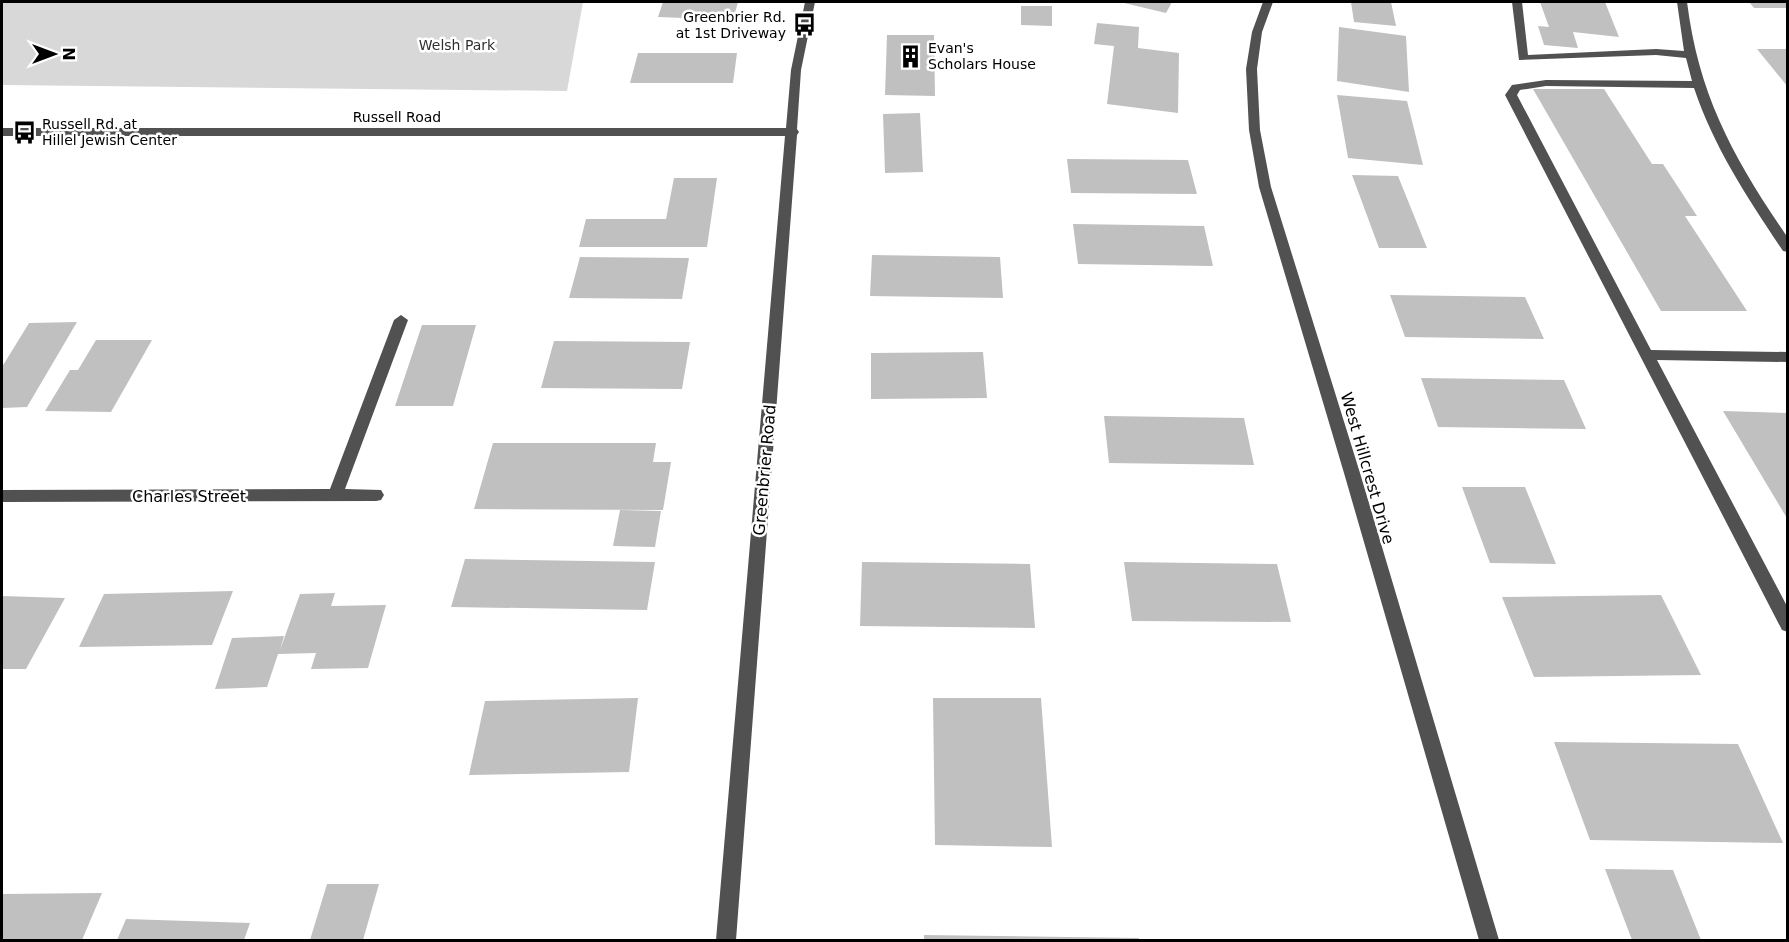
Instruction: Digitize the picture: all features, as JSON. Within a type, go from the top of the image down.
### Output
[{"type":"street","name":"Greenbrier Road","points":[[726,940],[793,132],[796,70],[810,2]]},
{"type":"street","name":"West Hillcrest Drive","points":[[1268,2],[1256,33],[1253,61],[1253,111],[1263,177],[1489,940]]},
{"type":"street","points":[[1517,2],[1522,58],[1656,52],[1689,54]]},
{"type":"street","points":[[1682,2],[1689,54],[1706,111],[1730,161],[1788,248]]},
{"type":"street","points":[[1700,85],[1546,83],[1516,87],[1510,95],[1788,625]]},
{"type":"street","name":"Russell Road","points":[[2,132],[793,132]]},
{"type":"street","points":[[335,495],[401,320]]},
{"type":"street","points":[[1648,355],[1788,357]]},
{"type":"street","name":"Charles Street","points":[[2,496],[376,495]]},
{"type":"green space","name":"Welsh Park","points":[[2,2],[583,2],[567,91],[2,85]]},
{"type":"building","points":[[663,2],[738,2],[733,20],[658,17]]},
{"type":"building","points":[[1120,2],[1172,2],[1166,13]]},
{"type":"building","points":[[1351,2],[1391,2],[1396,26],[1354,22]]},
{"type":"building","points":[[1540,2],[1605,2],[1619,37],[1573,32],[1578,48],[1544,45],[1538,26],[1549,27]]},
{"type":"building","points":[[1749,2],[1788,2],[1788,8],[1754,8]]},
{"type":"building","points":[[1021,6],[1052,6],[1052,26],[1021,25]]},
{"type":"building","points":[[1097,23],[1139,27],[1138,48],[1179,53],[1178,113],[1107,104],[1114,46],[1094,44]]},
{"type":"building","points":[[1339,27],[1406,36],[1409,92],[1337,81]]},
{"type":"building","name":"Evan's Scholars House","points":[[887,35],[934,35],[935,96],[885,95]]},
{"type":"building","points":[[1757,49],[1788,49],[1788,87]]},
{"type":"building","points":[[638,53],[737,53],[733,83],[630,83]]},
{"type":"building","points":[[1533,89],[1604,89],[1652,164],[1663,164],[1697,216],[1685,216],[1747,311],[1661,311]]},
{"type":"building","points":[[1337,95],[1407,101],[1423,165],[1348,158]]},
{"type":"building","points":[[920,113],[923,172],[885,173],[883,114]]},
{"type":"building","points":[[1067,159],[1188,160],[1197,194],[1071,193]]},
{"type":"building","points":[[1352,175],[1398,176],[1427,248],[1379,248]]},
{"type":"building","points":[[674,178],[717,178],[707,247],[579,247],[586,219],[666,219]]},
{"type":"building","points":[[1073,224],[1204,226],[1213,266],[1078,264]]},
{"type":"building","points":[[872,255],[1000,257],[1003,298],[870,296]]},
{"type":"building","points":[[580,257],[689,258],[682,299],[569,298]]},
{"type":"building","points":[[1390,295],[1525,297],[1544,339],[1405,337]]},
{"type":"building","points":[[77,322],[27,407],[2,408],[2,367],[29,323]]},
{"type":"building","points":[[422,325],[476,325],[453,406],[395,406]]},
{"type":"building","points":[[96,340],[152,340],[111,412],[45,411],[70,370],[78,370]]},
{"type":"building","points":[[554,341],[690,342],[682,389],[541,388]]},
{"type":"building","points":[[983,352],[987,398],[871,399],[871,353]]},
{"type":"building","points":[[1421,378],[1564,380],[1586,429],[1438,427]]},
{"type":"building","points":[[1723,411],[1788,413],[1788,520]]},
{"type":"building","points":[[1104,416],[1244,418],[1254,465],[1109,463]]},
{"type":"building","points":[[493,443],[656,443],[653,462],[671,462],[663,510],[474,509]]},
{"type":"building","points":[[1462,487],[1525,487],[1556,564],[1490,563]]},
{"type":"building","points":[[620,510],[661,511],[655,547],[613,546]]},
{"type":"building","points":[[465,559],[655,562],[647,610],[451,607]]},
{"type":"building","points":[[862,562],[1030,564],[1035,628],[860,626]]},
{"type":"building","points":[[1124,562],[1277,564],[1291,622],[1132,621]]},
{"type":"building","points":[[233,591],[212,645],[79,647],[104,594]]},
{"type":"building","points":[[335,593],[331,606],[386,605],[368,668],[311,669],[316,653],[278,654],[267,687],[215,689],[232,638],[284,636],[280,650],[300,594]]},
{"type":"building","points":[[1661,595],[1701,675],[1534,677],[1502,597]]},
{"type":"building","points":[[2,596],[65,598],[26,669],[2,669]]},
{"type":"building","points":[[638,698],[629,772],[469,775],[485,701]]},
{"type":"building","points":[[933,698],[1041,698],[1052,847],[935,845]]},
{"type":"building","points":[[1554,742],[1738,744],[1783,843],[1590,840]]},
{"type":"building","points":[[1605,869],[1673,870],[1701,940],[1632,940]]},
{"type":"building","points":[[327,884],[379,884],[363,940],[310,940]]},
{"type":"building","points":[[102,893],[82,940],[2,940],[2,894]]},
{"type":"building","points":[[126,919],[250,923],[244,940],[117,940]]},
{"type":"building","points":[[924,935],[1139,938],[1139,940],[924,940]]},
{"type":"place","name":"Greenbrier Rd. at 1st Driveway","points":[[804,25]]},
{"type":"place","name":"Evan's Scholars House","points":[[910,56]]},
{"type":"place","name":"Russell Rd. at Hillel Jewish Center","points":[[24,132]]}]
